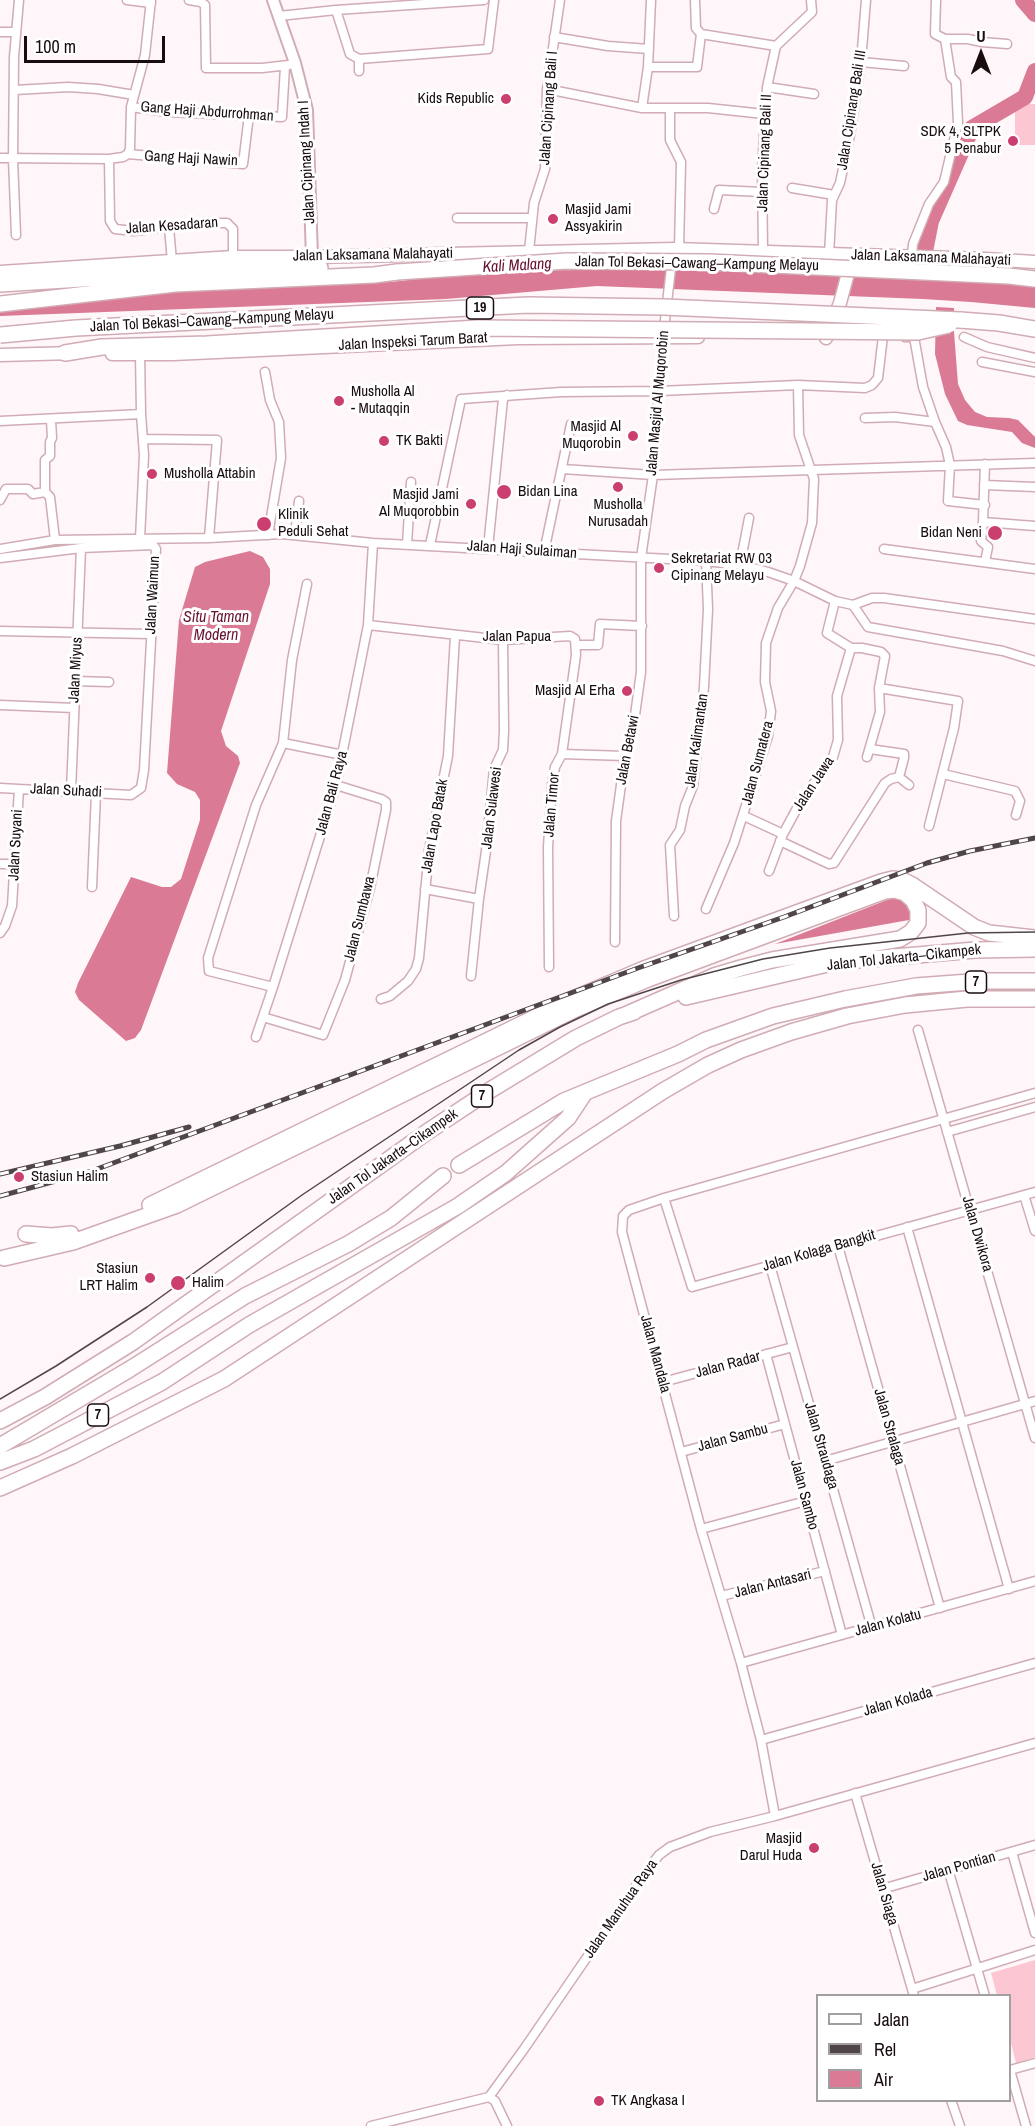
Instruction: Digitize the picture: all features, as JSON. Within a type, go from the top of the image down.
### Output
[{"type":"highway","name":"Jalan Tol Bekasi–Cawang–Kampung Melayu","points":[[0,304],[175,284],[374,275],[567,261],[743,264],[1035,279]]},
{"type":"highway","points":[[0,284],[279,267],[397,272]]},
{"type":"highway","name":"Jalan Tol Bekasi–Cawang–Kampung Melayu","points":[[0,335],[76,328],[528,305],[664,307],[960,320],[1035,329]]},
{"type":"highway","points":[[65,353],[102,347],[207,344],[478,328],[918,332],[960,320]]},
{"type":"highway","points":[[26,1234],[52,1236],[71,1234],[142,1208],[572,1000],[654,966],[881,882],[893,879],[903,880],[974,927],[989,933],[1035,938]]},
{"type":"highway","points":[[3,1258],[73,1242],[177,1205],[576,1009],[667,972],[885,891],[895,890],[905,893],[913,900],[918,910],[918,923],[911,933],[900,939],[772,960],[741,968],[714,976],[625,1015]]},
{"type":"highway","name":"Jalan Tol Jakarta–Cikampek","points":[[0,1421],[45,1397],[133,1342],[427,1132],[492,1089],[576,1038],[625,1015],[690,996],[836,962],[975,950],[1035,950]]},
{"type":"highway","name":"Jalan Tol Jakarta–Cikampek","points":[[459,1165],[564,1101],[706,1040],[772,1016],[916,986],[983,981],[1035,981]]},
{"type":"highway","points":[[0,1488],[72,1456],[224,1379],[370,1281],[601,1133],[663,1090],[708,1065],[791,1032],[847,1016],[905,1005],[967,999],[1035,999]]},
{"type":"highway","name":"7","points":[[0,1462],[34,1449],[162,1382],[249,1325],[458,1206],[506,1173],[560,1126],[584,1094]]},
{"type":"highway","name":"7","points":[[0,1446],[130,1369],[245,1296],[348,1244],[391,1218],[443,1176]]},
{"type":"main road","name":"Jalan Laksamana Malahayati","points":[[0,272],[233,257],[677,249],[1035,262]]},
{"type":"main road","points":[[768,252],[786,259],[851,264],[904,263],[916,256]]},
{"type":"main road","points":[[828,334],[851,264]]},
{"type":"main road","name":"Jalan Inspeksi Tarum Barat","points":[[0,355],[140,354],[518,338],[828,334]]},
{"type":"street","points":[[16,235],[13,159],[14,57],[19,0]]},
{"type":"street","points":[[0,158],[109,159],[128,154],[131,107],[145,55],[151,1],[127,0]]},
{"type":"street","points":[[189,0],[201,2],[205,6],[206,68],[290,65]]},
{"type":"street","name":"Jalan Cipinang Indah I","points":[[273,0],[290,65],[307,110],[312,257]]},
{"type":"street","points":[[279,16],[406,3],[484,0]]},
{"type":"street","points":[[336,10],[350,54],[359,58],[488,49],[494,0]]},
{"type":"street","name":"Jalan Cipinang Bali I","points":[[529,251],[534,203],[545,169],[547,89],[560,0]]},
{"type":"street","points":[[642,108],[648,67],[651,0]]},
{"type":"street","points":[[695,0],[696,28],[701,33],[776,46],[812,12],[811,0]]},
{"type":"street","name":"Jalan Cipinang Bali III","points":[[829,255],[834,195],[845,162],[861,62],[866,0]]},
{"type":"street","points":[[936,0],[935,34],[945,39],[968,39],[1007,44]]},
{"type":"street","points":[[0,32],[16,32]]},
{"type":"street","points":[[648,67],[697,67],[701,33]]},
{"type":"street","points":[[554,37],[608,46],[649,49]]},
{"type":"street","points":[[916,256],[913,244],[929,204],[944,182],[958,123],[956,82],[951,77],[945,39]]},
{"type":"street","name":"Jalan Cipinang Bali II","points":[[768,252],[762,192],[764,114],[776,46]]},
{"type":"street","points":[[359,58],[359,71]]},
{"type":"street","points":[[861,62],[904,66]]},
{"type":"street","name":"Gang Haji Abdurrohman","points":[[131,107],[168,112],[282,117],[290,65]]},
{"type":"street","points":[[15,90],[68,87],[134,95]]},
{"type":"street","points":[[767,87],[814,94]]},
{"type":"street","points":[[547,89],[642,108],[708,108],[764,114]]},
{"type":"street","name":"Jalan Masjid Al Muqorobin","points":[[641,558],[653,475],[667,294],[671,265],[677,249],[681,162],[670,140],[670,108]]},
{"type":"street","name":"Gang Haji Nawin","points":[[128,154],[243,165],[249,115]]},
{"type":"street","name":"Jalan Kesadaran","points":[[109,159],[110,221],[115,229],[134,231],[204,223],[231,225],[234,235],[233,257]]},
{"type":"street","points":[[792,188],[834,195]]},
{"type":"street","points":[[714,209],[719,189],[762,192]]},
{"type":"street","points":[[457,218],[532,218]]},
{"type":"street","points":[[169,228],[172,261]]},
{"type":"street","points":[[828,334],[914,337],[924,387],[935,422],[943,437],[950,465],[948,501],[985,505]]},
{"type":"street","points":[[430,545],[461,399],[507,394],[798,385],[865,388],[872,385],[878,378],[883,336]]},
{"type":"street","points":[[964,337],[987,347],[1035,358]]},
{"type":"street","points":[[140,354],[141,414],[144,439],[140,539]]},
{"type":"street","points":[[982,362],[1035,372]]},
{"type":"street","points":[[265,372],[270,400],[279,422],[281,458],[268,535]]},
{"type":"street","name":"Jalan Sumatera","points":[[705,909],[725,866],[744,816],[772,719],[765,682],[766,644],[778,608],[794,580],[806,551],[812,522],[814,488],[811,469],[799,435],[798,385]]},
{"type":"street","points":[[488,548],[503,399],[507,394]]},
{"type":"street","points":[[0,421],[141,414]]},
{"type":"street","points":[[865,418],[895,417],[935,422]]},
{"type":"street","points":[[51,420],[50,456],[45,460],[45,492],[50,497],[55,540]]},
{"type":"street","points":[[544,552],[571,424]]},
{"type":"street","points":[[144,439],[217,439],[209,538]]},
{"type":"street","points":[[562,470],[653,475],[1035,463]]},
{"type":"street","points":[[985,464],[985,505],[981,541],[988,547],[985,562]]},
{"type":"street","points":[[407,544],[411,482]]},
{"type":"street","points":[[984,485],[1035,487]]},
{"type":"street","points":[[0,500],[6,489],[28,489],[33,494],[45,492]]},
{"type":"street","points":[[295,535],[299,501]]},
{"type":"street","points":[[740,565],[749,518]]},
{"type":"street","points":[[983,522],[1035,526]]},
{"type":"street","name":"Jalan Haji Sulaiman","points":[[0,549],[55,540],[295,535],[373,543],[706,561],[740,565],[794,580],[835,601],[854,605],[872,598],[884,598],[1035,619]]},
{"type":"street","name":"Jalan Bali Raya","points":[[256,1036],[336,785],[368,625],[373,543]]},
{"type":"street","name":"Jalan Waimun","points":[[0,558],[81,549],[155,546],[142,785],[139,791],[131,795]]},
{"type":"street","name":"Jalan Miyus","points":[[71,791],[81,549]]},
{"type":"street","points":[[884,549],[1035,569]]},
{"type":"street","name":"Jalan Betawi","points":[[615,942],[616,821],[625,756],[635,715],[641,672],[641,558]]},
{"type":"street","name":"Jalan Kalimantan","points":[[674,916],[670,845],[680,830],[693,786],[704,687],[708,609],[706,561]]},
{"type":"street","points":[[273,987],[209,971],[208,958],[256,805],[283,743],[292,660],[307,584]]},
{"type":"street","points":[[835,601],[828,633],[851,648],[862,648],[884,654],[879,688],[880,712],[868,753],[904,754],[899,777]]},
{"type":"street","points":[[854,605],[868,627],[1003,651],[1035,661]]},
{"type":"street","points":[[576,645],[598,645],[600,624],[642,626]]},
{"type":"street","name":"Jalan Papua","points":[[368,625],[503,640],[570,636],[575,639],[576,645]]},
{"type":"street","points":[[0,632],[151,634]]},
{"type":"street","name":"Jalan Lapo Batak","points":[[381,999],[390,996],[408,981],[416,969],[419,958],[434,819],[448,756],[455,636]]},
{"type":"street","name":"Jalan Sulawesi","points":[[471,976],[494,769],[502,750],[504,731],[503,640]]},
{"type":"street","name":"Jalan Timor","points":[[549,967],[548,847],[552,785],[555,767],[562,754],[576,645]]},
{"type":"street","name":"Jalan Jawa","points":[[769,871],[782,838],[801,801],[833,757],[838,740],[837,696],[851,648]]},
{"type":"street","points":[[75,681],[109,682]]},
{"type":"street","points":[[879,688],[958,700],[954,728],[929,826]]},
{"type":"street","points":[[0,705],[74,708]]},
{"type":"street","points":[[283,743],[343,755]]},
{"type":"street","points":[[562,754],[625,756]]},
{"type":"street","points":[[943,774],[1015,791],[1020,801],[1016,815]]},
{"type":"street","points":[[744,816],[829,864],[834,863],[885,783],[891,778],[899,777],[909,785]]},
{"type":"street","name":"Jalan Sumbawa","points":[[263,1017],[323,1035],[345,980],[370,888],[386,810],[384,800],[336,785]]},
{"type":"street","name":"Jalan Suhadi","points":[[0,788],[131,795]]},
{"type":"street","name":"Jalan Suyani","points":[[0,933],[12,906],[19,789]]},
{"type":"street","points":[[92,887],[96,793]]},
{"type":"street","points":[[0,864],[15,864]]},
{"type":"street","points":[[425,889],[479,899]]},
{"type":"street","name":"Jalan Dwikora","points":[[918,1030],[1035,1438]]},
{"type":"street","name":"Jalan Mandala","points":[[775,1816],[761,1740],[741,1663],[701,1529],[621,1227],[625,1213],[664,1198],[1035,1093]]},
{"type":"street","points":[[1014,1100],[1017,1112]]},
{"type":"street","points":[[947,1132],[1035,1107]]},
{"type":"street","name":"Jalan Kolaga Bangkit","points":[[664,1198],[692,1287],[1035,1192]]},
{"type":"street","points":[[1024,1195],[1035,1231]]},
{"type":"street","points":[[907,1227],[960,1422],[1009,1589]]},
{"type":"street","name":"Jalan Stralaga","points":[[837,1246],[940,1608]]},
{"type":"street","name":"Jalan Straudaga","points":[[770,1265],[872,1628]]},
{"type":"street","name":"Jalan Radar","points":[[663,1382],[793,1347]]},
{"type":"street","name":"Jalan Sambo","points":[[766,1354],[842,1635]]},
{"type":"street","points":[[825,1461],[1035,1401]]},
{"type":"street","name":"Jalan Sambu","points":[[681,1452],[785,1424]]},
{"type":"street","points":[[701,1529],[806,1501]]},
{"type":"street","name":"Jalan Antasari","points":[[721,1596],[825,1571]]},
{"type":"street","name":"Jalan Kolatu","points":[[741,1663],[1035,1581]]},
{"type":"street","name":"Jalan Kolada","points":[[761,1740],[1035,1663]]},
{"type":"street","name":"Jalan Manuhua Raya","points":[[489,2097],[644,1874],[670,1847],[694,1837],[746,1822],[775,1816],[1035,1743]]},
{"type":"street","name":"Jalan Siaga","points":[[855,1793],[913,1992]]},
{"type":"street","name":"Jalan Pontian","points":[[882,1889],[1035,1845]]},
{"type":"street","points":[[1012,1851],[1035,1933]]},
{"type":"street","points":[[948,1869],[985,1994]]},
{"type":"street","points":[[913,1992],[1035,1950]]},
{"type":"street","points":[[1011,2070],[1035,2063]]},
{"type":"street","points":[[1011,2074],[1026,2126]]},
{"type":"street","points":[[370,2126],[489,2097],[495,2101],[507,2126]]},
{"type":"street","points":[[952,2102],[960,2126]]},
{"type":"street","points":[[408,2116],[411,2126]]},
{"type":"shaded area","points":[[1015,104],[1035,104],[1035,145],[1015,145]]},
{"type":"shaded area","points":[[1035,1960],[1035,2057],[1016,2063],[1011,2043],[1011,1994],[997,1994],[991,1973]]},
{"type":"water","points":[[719,266],[1022,285],[1035,287],[1035,308],[923,299],[597,286],[446,299],[0,316],[0,296],[171,287],[391,282],[488,271],[666,269]]},
{"type":"water","points":[[936,307],[954,308],[958,384],[965,400],[975,412],[987,417],[1018,420],[1035,437],[1035,448],[1022,443],[1012,432],[967,425],[958,421],[945,394],[935,354]]},
{"type":"water","name":"Situ Taman Modern","points":[[250,551],[263,557],[270,569],[270,584],[221,731],[226,746],[238,756],[240,763],[141,1030],[135,1038],[126,1041],[79,1000],[75,992],[131,877],[162,887],[171,887],[181,879],[200,820],[200,800],[195,792],[177,784],[167,773],[179,620],[195,567],[205,562]]},
{"type":"water","points":[[897,896],[905,898],[913,915],[909,920],[775,944]]},
{"type":"waterway","points":[[1023,0],[1035,14]]},
{"type":"waterway","points":[[918,287],[931,221],[972,128],[1025,97],[1035,71]]},
{"type":"tram line","points":[[0,1399],[147,1307],[302,1195],[519,1050],[608,1004],[681,980],[763,959],[830,948],[968,933],[1035,932]]},
{"type":"railway","points":[[0,1196],[89,1172],[927,863],[970,851],[1035,838]]},
{"type":"railway","points":[[0,1174],[189,1127]]},
{"type":"place","name":"Kids Republic","points":[[506,99]]},
{"type":"place","name":"SDK 4, SLTPK 5 Penabur","points":[[1013,141]]},
{"type":"place","name":"Masjid Jami Assyakirin","points":[[553,219]]},
{"type":"place","name":"Musholla Al - Mutaqqin","points":[[339,401]]},
{"type":"place","name":"Masjid Al Muqorobin","points":[[633,436]]},
{"type":"place","name":"TK Bakti","points":[[384,441]]},
{"type":"place","name":"Musholla Attabin","points":[[152,474]]},
{"type":"place","name":"Musholla Nurusadah","points":[[618,487]]},
{"type":"place","name":"Bidan Lina","points":[[504,492]]},
{"type":"place","name":"Masjid Jami Al Muqorobbin","points":[[471,504]]},
{"type":"place","name":"Klinik Peduli Sehat","points":[[264,524]]},
{"type":"place","name":"Bidan Neni","points":[[995,533]]},
{"type":"place","name":"Sekretariat RW 03 Cipinang Melayu","points":[[659,568]]},
{"type":"place","name":"Masjid Al Erha","points":[[627,691]]},
{"type":"place","name":"Stasiun Halim","points":[[19,1177]]},
{"type":"place","name":"Stasiun LRT Halim","points":[[150,1278]]},
{"type":"place","name":"Halim","points":[[178,1283]]},
{"type":"place","name":"Masjid Darul Huda","points":[[814,1848]]},
{"type":"place","name":"TK Angkasa I","points":[[599,2101]]},
{"type":"water label","name":"Kali Malang","points":[[517,266]]}]
